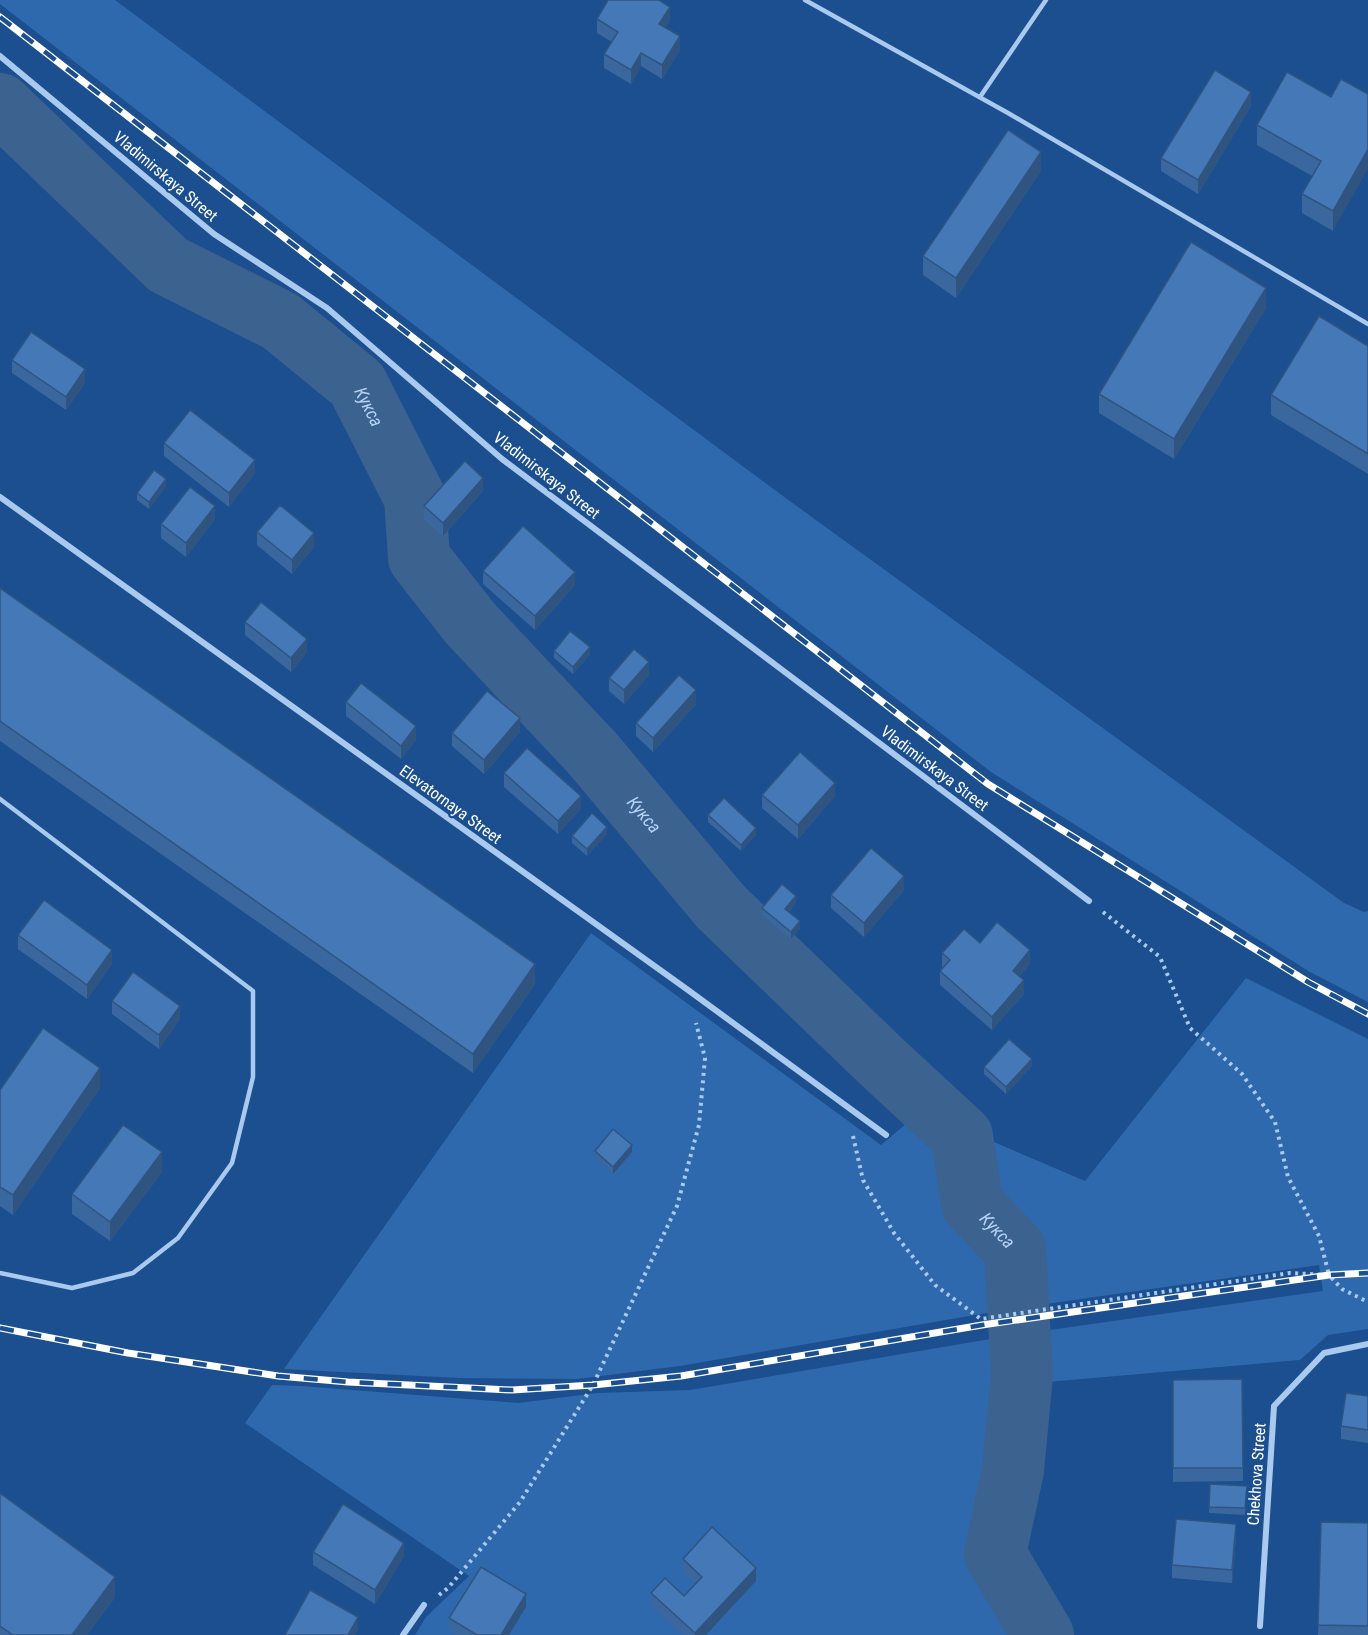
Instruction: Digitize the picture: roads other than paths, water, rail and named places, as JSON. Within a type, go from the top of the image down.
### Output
[{"type":"street","name":"Vladimirskaya Street","points":[[0,56],[214,234],[327,308],[502,459],[1089,901]]},
{"type":"street","name":"Elevatornaya Street","points":[[0,497],[688,990],[886,1135]]},
{"type":"street","name":"Chekhova Street","points":[[1260,1626],[1274,1406],[1324,1353],[1368,1344]]},
{"type":"street","points":[[403,1635],[424,1605]]},
{"type":"lane","points":[[805,0],[980,97],[1368,324]]},
{"type":"lane","points":[[980,97],[1046,0]]},
{"type":"lane","points":[[0,799],[254,991],[253,1077],[232,1163],[178,1238],[132,1273],[72,1288],[0,1273]]},
{"type":"waterway","name":"Кукса","points":[[0,104],[168,265],[280,321],[357,384],[415,498],[419,558],[470,623],[593,754],[721,907],[962,1136],[972,1204],[1015,1249],[1022,1375],[1013,1470],[995,1554],[1043,1635]]},
{"type":"railway","points":[[0,17],[988,784],[1308,982],[1368,1014]]},
{"type":"railway","points":[[0,1328],[128,1353],[278,1376],[348,1382],[512,1390],[681,1376],[982,1325],[1329,1275],[1368,1273]]}]
